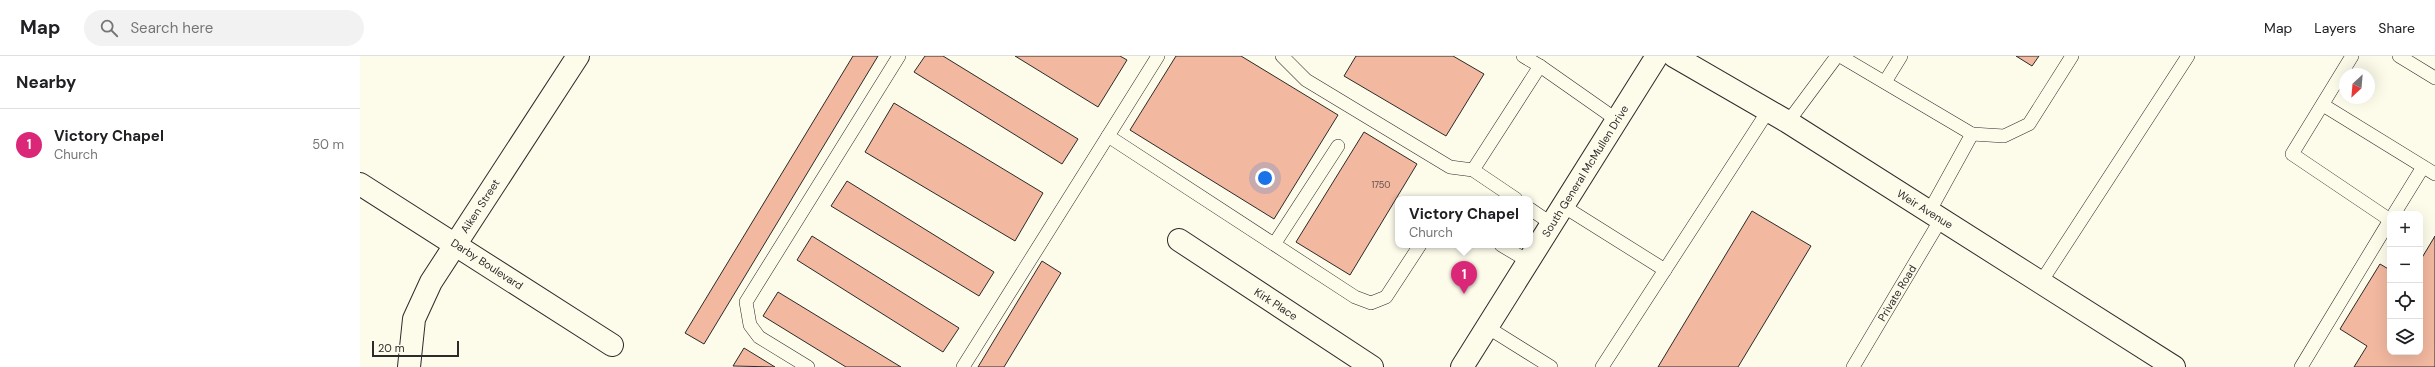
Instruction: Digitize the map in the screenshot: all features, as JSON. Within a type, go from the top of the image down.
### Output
[{"type":"street","name":"Aiken Street","points":[[409,367],[414,319],[418,307],[456,244],[578,56]]},
{"type":"street","name":"South General McMullen Drive","points":[[1462,367],[1657,56]]},
{"type":"street","name":"Weir Avenue","points":[[1674,56],[1788,122],[2174,367]]},
{"type":"street","name":"Darby Boulevard","points":[[360,184],[612,345]]},
{"type":"street","name":"Kirk Place","points":[[1180,240],[1372,367]]},
{"type":"lane","points":[[808,367],[759,337],[750,325],[746,302],[899,56]]},
{"type":"lane","points":[[963,367],[1158,56]]},
{"type":"lane","points":[[1282,56],[1306,80],[1450,167],[1473,170],[1512,196]]},
{"type":"lane","points":[[1523,56],[1540,66],[1617,120]]},
{"type":"lane","points":[[1788,122],[1839,56],[1972,134],[2004,136],[2030,124],[2072,56]]},
{"type":"lane","points":[[1885,82],[1901,56]]},
{"type":"lane","points":[[2041,282],[2188,56]]},
{"type":"lane","points":[[2352,56],[2292,154],[2387,218]]},
{"type":"lane","points":[[2399,56],[2435,78]]},
{"type":"lane","points":[[1473,170],[1540,66]]},
{"type":"lane","points":[[2323,104],[2435,174]]},
{"type":"lane","points":[[1602,367],[1768,111]]},
{"type":"lane","name":"Private Road","points":[[1853,367],[1935,215],[1972,134]]},
{"type":"lane","points":[[1108,136],[1275,243],[1355,297],[1371,303],[1386,297],[1418,248]]},
{"type":"lane","points":[[1275,243],[1338,146]]},
{"type":"lane","points":[[2396,211],[2423,167]]},
{"type":"lane","points":[[1563,206],[1665,270]]},
{"type":"lane","points":[[1533,211],[1552,224]]},
{"type":"lane","points":[[2301,367],[2387,225]]},
{"type":"lane","points":[[1506,248],[1528,261]]},
{"type":"lane","points":[[1487,327],[1551,367]]},
{"type":"building","points":[[853,56],[878,56],[704,344],[685,333]]},
{"type":"building","points":[[925,56],[943,56],[1078,139],[1062,164],[914,72]]},
{"type":"building","points":[[1015,56],[1120,56],[1127,60],[1098,107]]},
{"type":"building","points":[[1176,56],[1241,56],[1338,115],[1274,219],[1130,130]]},
{"type":"building","points":[[1356,56],[1453,56],[1484,74],[1446,136],[1344,76]]},
{"type":"building","points":[[2016,56],[2039,56],[2032,66]]},
{"type":"building","points":[[894,103],[1043,193],[1015,241],[865,152]]},
{"type":"building","points":[[1364,132],[1417,164],[1398,196],[1395,196],[1395,200],[1350,275],[1296,242]]},
{"type":"building","points":[[847,181],[994,272],[979,296],[831,206]]},
{"type":"building","points":[[1752,211],[1811,246],[1738,367],[1658,367]]},
{"type":"building","points":[[812,236],[959,328],[943,352],[797,260]]},
{"type":"building","points":[[2435,236],[2435,367],[2354,367],[2367,346],[2340,329],[2380,264],[2387,268],[2387,355],[2423,355],[2423,256]]},
{"type":"building","points":[[1042,261],[1061,273],[1004,367],[978,367]]},
{"type":"building","points":[[778,292],[901,367],[846,367],[763,316]]},
{"type":"building","points":[[744,348],[775,367],[733,366]]},
{"type":"place","name":"Victory Chapel","points":[[1464,294]]}]
